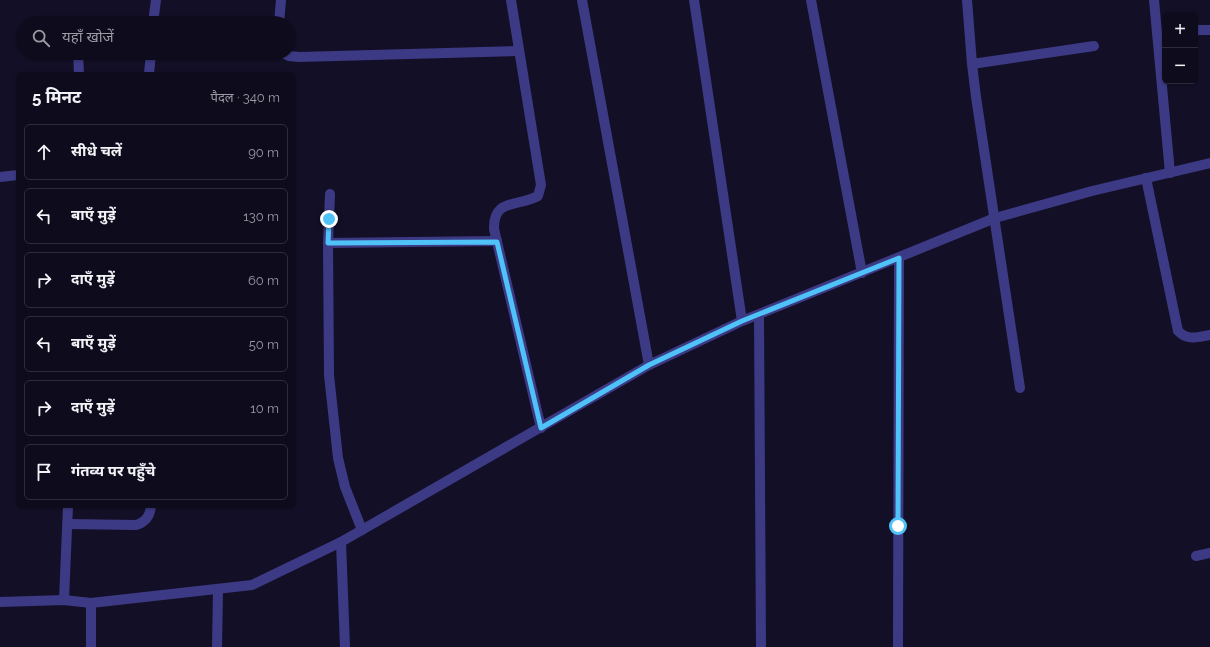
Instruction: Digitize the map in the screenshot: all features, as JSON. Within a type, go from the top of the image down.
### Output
[{"type":"street","points":[[155,16],[156,0]]},
{"type":"street","points":[[280,16],[281,0]]},
{"type":"street","points":[[510,0],[541,190],[538,196],[533,199],[505,205],[499,209],[495,214],[494,222],[497,242],[541,428]]},
{"type":"street","points":[[582,0],[649,365]]},
{"type":"street","points":[[694,0],[742,321]]},
{"type":"street","points":[[811,0],[862,273]]},
{"type":"street","points":[[967,0],[972,64],[1020,388]]},
{"type":"street","points":[[1154,0],[1161,30],[1170,173]]},
{"type":"street","points":[[1198,30],[1210,30]]},
{"type":"street","points":[[972,64],[1094,46]]},
{"type":"street","points":[[296,57],[519,51]]},
{"type":"street","points":[[78,60],[79,72]]},
{"type":"street","points":[[149,72],[150,60]]},
{"type":"street","points":[[0,602],[64,600],[90,603],[252,585],[341,542],[649,365],[742,321],[994,218],[1092,191],[1210,163]]},
{"type":"street","points":[[0,177],[16,175]]},
{"type":"street","points":[[1146,178],[1178,331],[1184,337],[1191,338],[1210,335]]},
{"type":"street","points":[[330,194],[328,243],[328,375],[338,458],[345,487],[362,530]]},
{"type":"street","points":[[328,243],[497,242]]},
{"type":"street","points":[[898,647],[899,258]]},
{"type":"street","points":[[759,315],[761,647]]},
{"type":"street","points":[[64,600],[68,508]]},
{"type":"street","points":[[68,524],[136,525],[146,520],[150,508]]},
{"type":"street","points":[[341,542],[345,647]]},
{"type":"street","points":[[1196,556],[1210,553]]},
{"type":"street","points":[[217,647],[218,589]]},
{"type":"street","points":[[90,603],[90,647]]},
{"type":"route","points":[[329,219],[328,243],[497,242],[541,428],[649,365],[742,321],[899,258],[898,526]]}]
